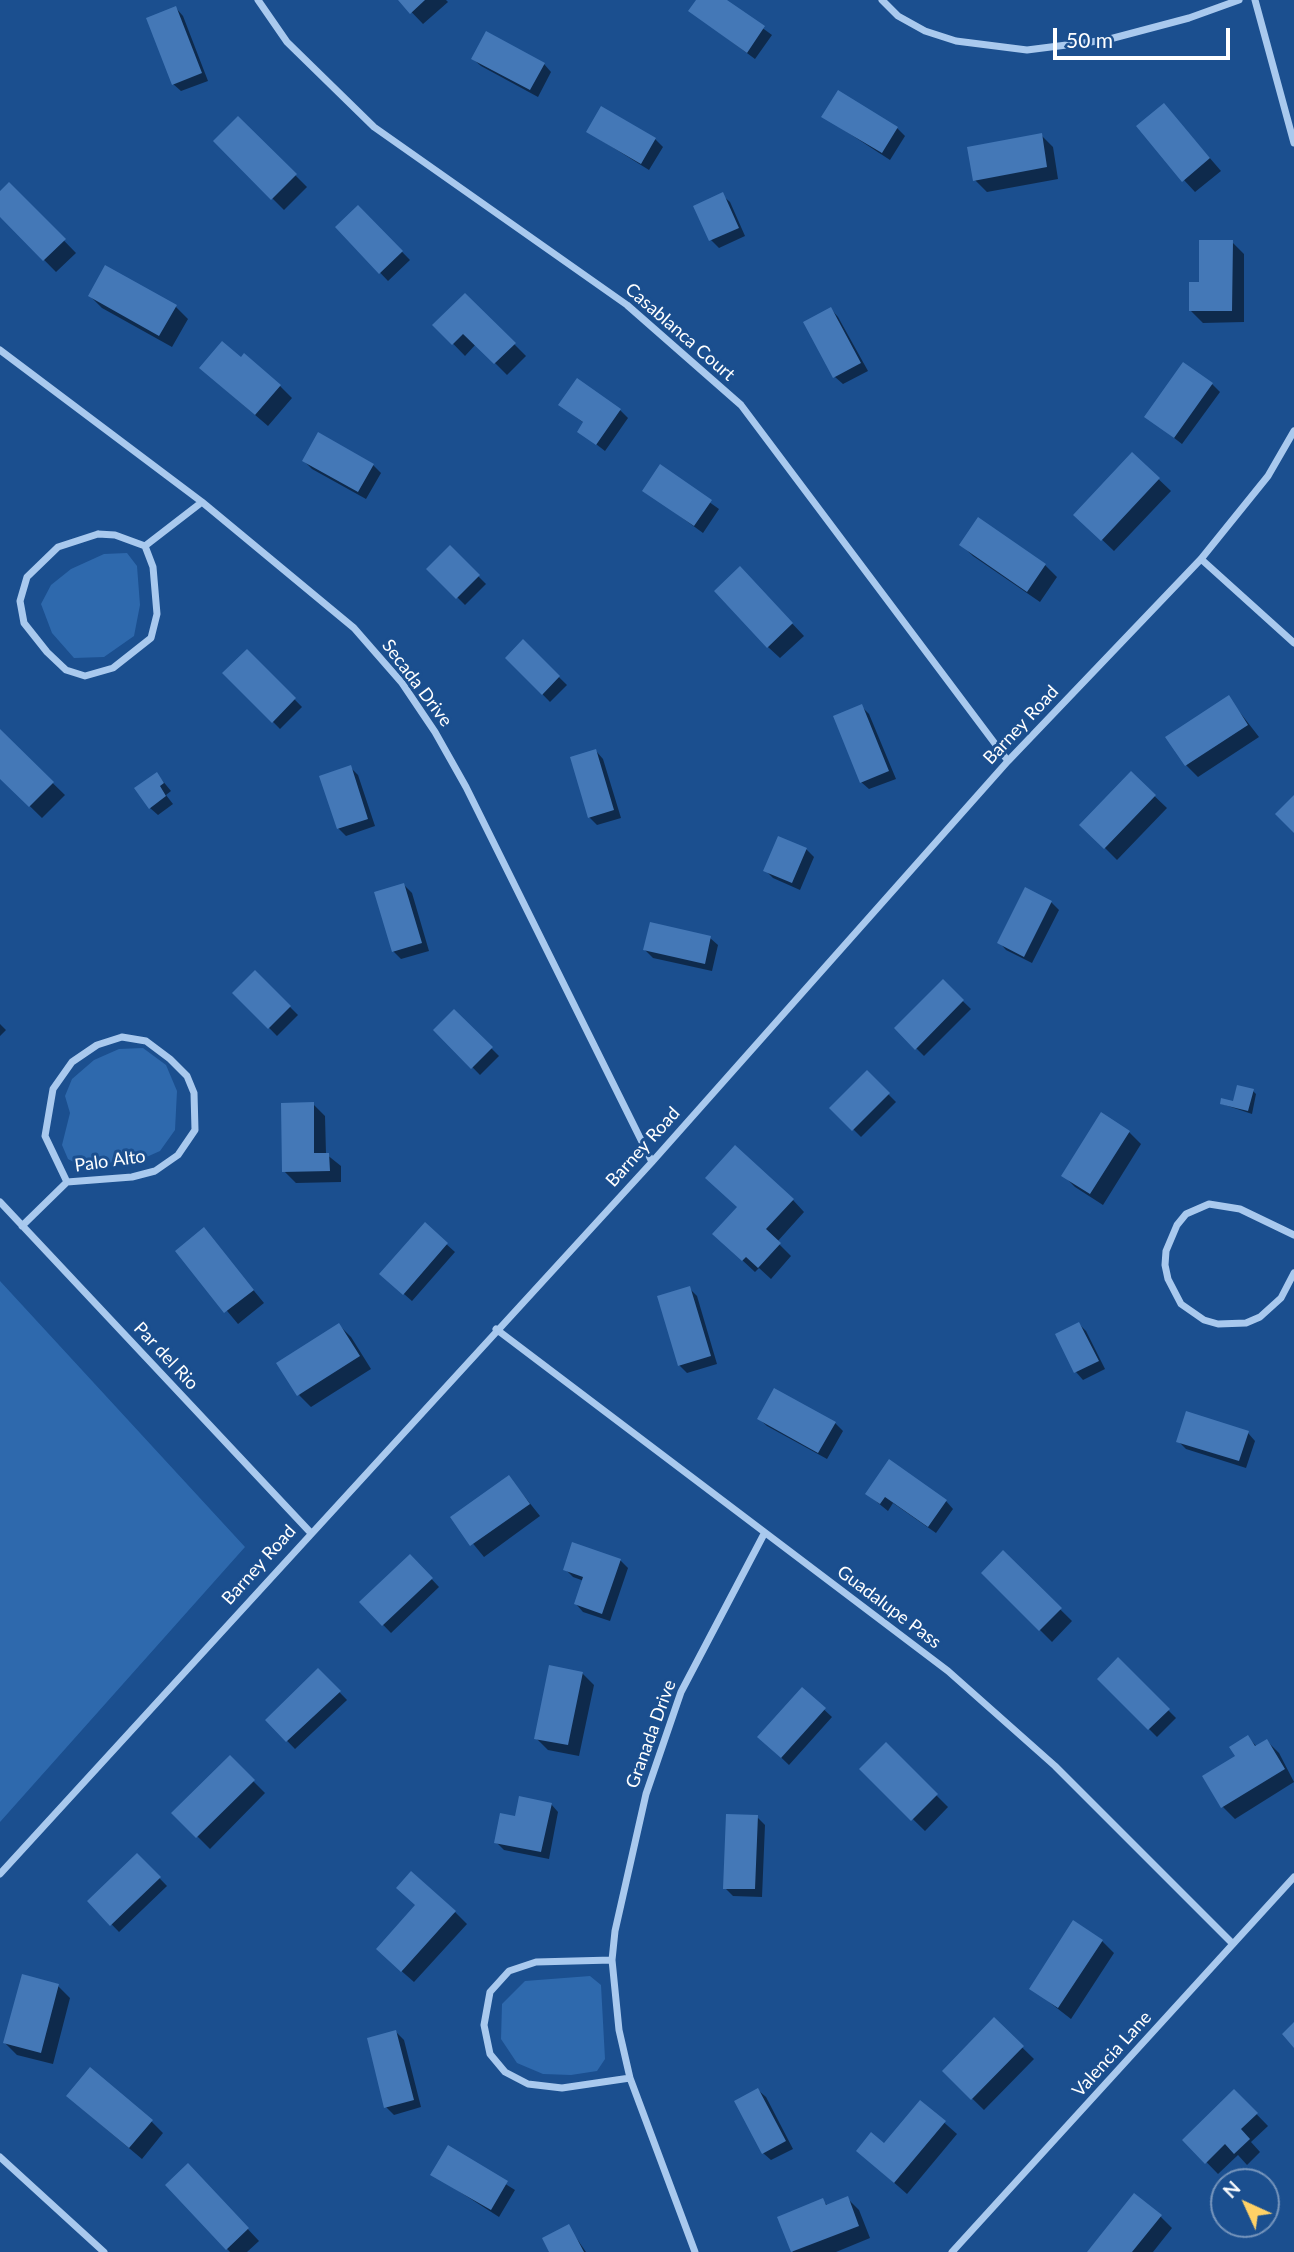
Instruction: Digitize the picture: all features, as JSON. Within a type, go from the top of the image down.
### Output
[{"type":"street","name":"Casablanca Court","points":[[258,0],[287,42],[374,127],[627,305],[741,405],[1008,761]]},
{"type":"street","points":[[882,0],[898,16],[925,31],[956,41],[1027,50],[1106,40],[1189,18],[1239,0]]},
{"type":"street","points":[[1255,0],[1294,143]]},
{"type":"street","name":"Secada Drive","points":[[0,350],[202,502],[354,628],[402,682],[466,787],[652,1161]]},
{"type":"street","name":"Barney Road","points":[[0,1874],[652,1161],[1008,761],[1201,559],[1268,475],[1294,431]]},
{"type":"street","points":[[145,546],[202,502]]},
{"type":"street","points":[[99,534],[115,535],[145,546],[153,567],[157,614],[151,638],[113,668],[85,676],[66,670],[24,623],[20,601],[27,577],[58,547],[99,534]]},
{"type":"street","points":[[1201,559],[1294,643]]},
{"type":"street","name":"Palo Alto","points":[[22,1226],[67,1182],[132,1177],[155,1171],[178,1155],[189,1142],[195,1130],[194,1093],[187,1076],[146,1041],[122,1037],[97,1045],[72,1062],[53,1089],[46,1136],[67,1182]]},
{"type":"street","name":"Par del Rio","points":[[0,1202],[310,1532]]},
{"type":"street","points":[[1294,1235],[1240,1209],[1209,1204],[1186,1214],[1177,1225],[1166,1251],[1165,1265],[1170,1286],[1181,1304],[1204,1320],[1218,1324],[1246,1323],[1259,1317],[1281,1298],[1294,1273]]},
{"type":"street","name":"Guadalupe Pass","points":[[496,1329],[948,1671],[1055,1766],[1233,1944]]},
{"type":"street","name":"Granada Drive","points":[[695,2252],[630,2078],[619,2030],[612,1960],[615,1931],[646,1794],[681,1692],[764,1534]]},
{"type":"street","name":"Valencia Lane","points":[[953,2252],[1294,1877]]},
{"type":"street","points":[[612,1960],[536,1962],[509,1971],[489,1992],[484,2025],[490,2054],[505,2072],[528,2084],[562,2088],[630,2078]]},
{"type":"street","points":[[0,2157],[104,2252]]},
{"type":"shaded area","points":[[127,553],[137,566],[140,605],[134,636],[104,657],[74,658],[52,633],[41,604],[51,585],[71,569],[104,554]]},
{"type":"shaded area","points":[[143,1048],[166,1065],[177,1091],[175,1130],[160,1151],[142,1159],[81,1166],[68,1159],[62,1145],[70,1113],[65,1096],[72,1079],[94,1060],[119,1049]]},
{"type":"shaded area","points":[[0,1281],[245,1547],[0,1822]]},
{"type":"shaded area","points":[[590,1976],[601,1985],[605,2059],[597,2071],[571,2075],[543,2074],[517,2063],[501,2039],[502,2004],[525,1981]]},
{"type":"building","points":[[398,0],[425,0],[410,14]]},
{"type":"building","points":[[696,0],[727,0],[765,26],[747,53],[688,11]]},
{"type":"building","points":[[176,6],[202,73],[172,85],[146,18]]},
{"type":"building","points":[[486,31],[545,63],[530,90],[471,59]]},
{"type":"building","points":[[838,90],[898,127],[882,153],[821,117]]},
{"type":"building","points":[[1164,103],[1210,158],[1182,182],[1136,126]]},
{"type":"building","points":[[601,106],[656,138],[641,164],[586,132]]},
{"type":"building","points":[[238,116],[297,174],[271,200],[213,141]]},
{"type":"building","points":[[1042,133],[1047,167],[973,181],[967,147]]},
{"type":"building","points":[[9,182],[66,239],[43,261],[0,217],[0,191]]},
{"type":"building","points":[[723,192],[739,228],[709,241],[693,206]]},
{"type":"building","points":[[358,205],[403,251],[379,274],[335,227]]},
{"type":"building","points":[[1199,240],[1233,240],[1232,311],[1189,311],[1189,282],[1199,282]]},
{"type":"building","points":[[105,265],[177,305],[159,336],[88,296]]},
{"type":"building","points":[[465,293],[516,343],[494,364],[463,334],[452,345],[432,325]]},
{"type":"building","points":[[831,307],[861,363],[833,378],[803,322]]},
{"type":"building","points":[[222,341],[241,357],[244,353],[281,385],[255,415],[199,368]]},
{"type":"building","points":[[1183,362],[1213,383],[1174,438],[1144,417]]},
{"type":"building","points":[[577,378],[621,409],[596,445],[577,432],[583,422],[558,405]]},
{"type":"building","points":[[318,432],[374,464],[358,492],[302,461]]},
{"type":"building","points":[[1132,452],[1160,478],[1101,541],[1073,515]]},
{"type":"building","points":[[660,464],[712,500],[694,526],[642,491]]},
{"type":"building","points":[[978,517],[1046,564],[1027,592],[959,545]]},
{"type":"building","points":[[450,545],[480,575],[456,599],[426,569]]},
{"type":"building","points":[[740,566],[793,623],[767,648],[714,591]]},
{"type":"building","points":[[523,639],[560,676],[542,695],[505,658]]},
{"type":"building","points":[[247,649],[296,698],[272,723],[222,673]]},
{"type":"building","points":[[1229,695],[1248,725],[1185,766],[1165,737]]},
{"type":"building","points":[[862,704],[889,771],[860,783],[833,716]]},
{"type":"building","points":[[0,729],[54,782],[29,807],[0,779]]},
{"type":"building","points":[[596,749],[614,810],[588,818],[570,757]]},
{"type":"building","points":[[351,765],[368,819],[337,829],[319,776]]},
{"type":"building","points":[[1131,771],[1156,795],[1104,849],[1079,825]]},
{"type":"building","points":[[157,772],[164,783],[160,786],[166,796],[149,809],[134,788]]},
{"type":"building","points":[[1294,795],[1294,833],[1275,814]]},
{"type":"building","points":[[778,836],[807,848],[792,883],[763,871]]},
{"type":"building","points":[[404,883],[422,943],[392,952],[374,892]]},
{"type":"building","points":[[1025,887],[1052,901],[1024,957],[997,943]]},
{"type":"building","points":[[650,922],[711,936],[705,964],[643,950]]},
{"type":"building","points":[[255,970],[291,1006],[268,1029],[232,993]]},
{"type":"building","points":[[943,979],[964,1000],[915,1050],[894,1028]]},
{"type":"building","points":[[454,1009],[493,1047],[471,1069],[433,1030]]},
{"type":"building","points":[[867,1070],[890,1093],[852,1131],[829,1108]]},
{"type":"building","points":[[1237,1085],[1254,1089],[1248,1111],[1220,1104],[1221,1098],[1233,1101]]},
{"type":"building","points":[[314,1102],[314,1153],[329,1153],[330,1171],[282,1172],[281,1103]]},
{"type":"building","points":[[1101,1112],[1130,1131],[1090,1194],[1061,1176]]},
{"type":"building","points":[[735,1145],[794,1199],[766,1229],[781,1243],[758,1268],[746,1257],[742,1261],[712,1234],[737,1207],[705,1178]]},
{"type":"building","points":[[425,1222],[448,1243],[403,1295],[379,1274]]},
{"type":"building","points":[[204,1227],[254,1290],[224,1313],[175,1251]]},
{"type":"building","points":[[690,1286],[711,1356],[678,1366],[657,1296]]},
{"type":"building","points":[[1079,1322],[1099,1361],[1074,1373],[1055,1334]]},
{"type":"building","points":[[339,1323],[360,1356],[297,1396],[276,1363]]},
{"type":"building","points":[[774,1388],[836,1422],[818,1453],[757,1419]]},
{"type":"building","points":[[1186,1411],[1249,1431],[1239,1461],[1176,1442]]},
{"type":"building","points":[[889,1459],[947,1500],[928,1527],[885,1497],[880,1504],[865,1494]]},
{"type":"building","points":[[509,1475],[530,1504],[470,1546],[450,1517]]},
{"type":"building","points":[[572,1542],[621,1559],[602,1614],[574,1604],[583,1577],[563,1570]]},
{"type":"building","points":[[1003,1550],[1062,1608],[1039,1631],[981,1573]]},
{"type":"building","points":[[410,1554],[433,1578],[382,1626],[359,1602]]},
{"type":"building","points":[[1118,1657],[1170,1709],[1148,1730],[1097,1679]]},
{"type":"building","points":[[549,1665],[583,1672],[568,1745],[534,1739]]},
{"type":"building","points":[[318,1668],[341,1691],[286,1742],[265,1720]]},
{"type":"building","points":[[802,1687],[826,1708],[781,1758],[757,1737]]},
{"type":"building","points":[[1248,1735],[1255,1746],[1267,1739],[1285,1769],[1221,1808],[1202,1776],[1235,1756],[1229,1747]]},
{"type":"building","points":[[886,1742],[938,1794],[911,1821],[859,1769]]},
{"type":"building","points":[[230,1755],[255,1780],[196,1838],[171,1813]]},
{"type":"building","points":[[519,1796],[552,1803],[541,1852],[494,1843],[500,1813],[515,1816]]},
{"type":"building","points":[[726,1814],[758,1815],[755,1889],[723,1889]]},
{"type":"building","points":[[137,1853],[161,1877],[110,1926],[87,1901]]},
{"type":"building","points":[[411,1871],[456,1911],[401,1972],[376,1949],[415,1905],[396,1888]]},
{"type":"building","points":[[1073,1920],[1103,1940],[1058,2008],[1029,1989]]},
{"type":"building","points":[[22,1974],[59,1984],[41,2053],[3,2043]]},
{"type":"building","points":[[994,2017],[1024,2046],[971,2100],[942,2071]]},
{"type":"building","points":[[1294,2022],[1294,2048],[1282,2034]]},
{"type":"building","points":[[396,2030],[414,2100],[384,2108],[367,2038]]},
{"type":"building","points":[[90,2067],[153,2120],[129,2148],[66,2096]]},
{"type":"building","points":[[758,2088],[786,2141],[762,2154],[734,2101]]},
{"type":"building","points":[[1234,2089],[1258,2113],[1241,2129],[1250,2139],[1234,2154],[1225,2144],[1205,2164],[1182,2140]]},
{"type":"building","points":[[920,2100],[946,2121],[894,2183],[856,2151],[871,2132],[884,2143]]},
{"type":"building","points":[[448,2145],[508,2181],[491,2210],[430,2175]]},
{"type":"building","points":[[188,2163],[249,2228],[226,2250],[165,2185]]},
{"type":"building","points":[[1134,2193],[1162,2215],[1132,2252],[1087,2252]]},
{"type":"building","points":[[848,2196],[859,2226],[791,2252],[777,2217],[823,2198],[826,2205]]},
{"type":"building","points":[[569,2224],[584,2252],[549,2252],[542,2238]]}]
